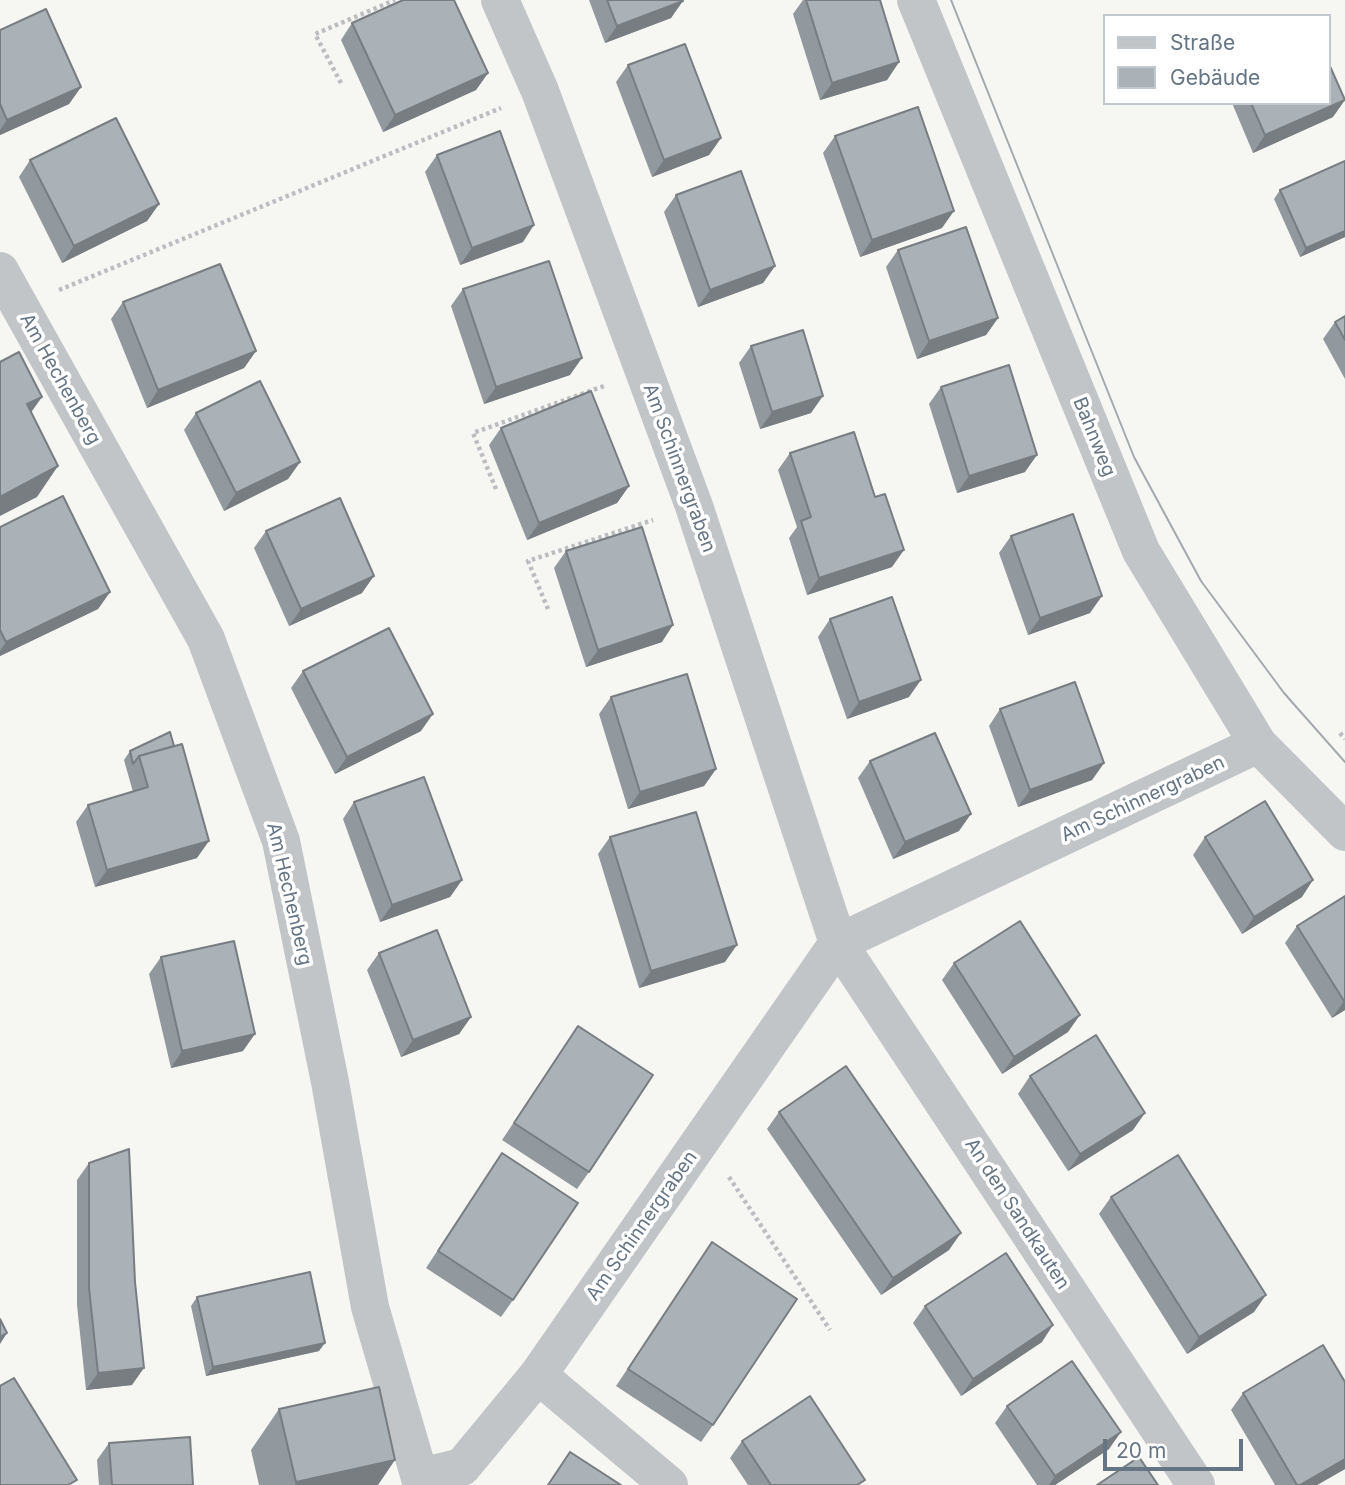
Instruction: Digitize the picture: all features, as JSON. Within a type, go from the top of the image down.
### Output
[{"type":"street","name":"Am Schinnergraben","points":[[500,0],[540,91],[694,506],[838,943]]},
{"type":"street","name":"Bahnweg","points":[[916,0],[1141,551],[1258,744],[1345,832]]},
{"type":"street","name":"Am Hechenberg","points":[[0,271],[206,639],[281,841],[330,1082],[370,1307],[422,1481]]},
{"type":"street","name":"Am Schinnergraben","points":[[422,1481],[462,1467],[538,1375],[838,943],[1258,744]]},
{"type":"street","name":"An den Sandkauten","points":[[838,943],[1196,1485]]},
{"type":"street","points":[[538,1375],[669,1485]]},
{"type":"path","points":[[341,83],[316,34],[394,0]]},
{"type":"path","points":[[19,306],[540,91]]},
{"type":"path","points":[[496,489],[473,433],[644,372]]},
{"type":"path","points":[[548,609],[528,561],[694,506]]},
{"type":"path","points":[[1340,733],[1345,739]]},
{"type":"path","points":[[703,1138],[830,1330]]},
{"type":"building","points":[[403,0],[454,0],[488,73],[395,115],[352,23]]},
{"type":"building","points":[[607,0],[682,0],[683,1],[617,26]]},
{"type":"building","points":[[806,0],[880,0],[899,62],[832,83]]},
{"type":"building","points":[[46,9],[81,87],[7,120],[0,104],[0,30]]},
{"type":"building","points":[[685,44],[721,138],[664,160],[628,65]]},
{"type":"building","points":[[1331,68],[1345,100],[1265,135],[1252,105],[1331,105]]},
{"type":"building","points":[[918,107],[954,211],[872,240],[835,136]]},
{"type":"building","points":[[116,118],[159,204],[74,246],[30,160]]},
{"type":"building","points":[[500,131],[534,225],[472,248],[437,155]]},
{"type":"building","points":[[1345,161],[1345,231],[1306,248],[1280,190]]},
{"type":"building","points":[[741,171],[775,266],[710,290],[676,195]]},
{"type":"building","points":[[966,227],[998,318],[929,341],[898,250]]},
{"type":"building","points":[[549,261],[582,358],[496,387],[463,289]]},
{"type":"building","points":[[220,264],[256,351],[158,390],[123,302]]},
{"type":"building","points":[[1345,316],[1345,340],[1335,322]]},
{"type":"building","points":[[803,330],[823,396],[772,412],[751,346]]},
{"type":"building","points":[[19,352],[42,397],[27,404],[58,466],[0,497],[0,362]]},
{"type":"building","points":[[1009,365],[1037,455],[969,476],[941,387]]},
{"type":"building","points":[[260,381],[300,462],[236,493],[196,413]]},
{"type":"building","points":[[591,391],[629,486],[539,523],[501,428]]},
{"type":"building","points":[[854,432],[875,497],[885,494],[904,550],[819,578],[801,521],[811,517],[790,453]]},
{"type":"building","points":[[63,496],[110,592],[6,642],[0,630],[0,527]]},
{"type":"building","points":[[340,498],[374,576],[301,609],[266,531]]},
{"type":"building","points":[[1073,514],[1102,596],[1040,618],[1011,536]]},
{"type":"building","points":[[642,527],[673,625],[598,650],[566,551]]},
{"type":"building","points":[[892,597],[921,680],[859,702],[830,619]]},
{"type":"building","points":[[389,628],[433,714],[347,757],[303,671]]},
{"type":"building","points":[[687,674],[716,769],[640,792],[611,697]]},
{"type":"building","points":[[1075,682],[1104,763],[1030,790],[1000,709]]},
{"type":"building","points":[[170,732],[174,746],[139,756],[133,764],[130,751]]},
{"type":"building","points":[[935,733],[971,814],[905,842],[870,761]]},
{"type":"building","points":[[182,744],[209,841],[107,870],[88,805],[148,787],[139,756]]},
{"type":"building","points":[[424,777],[462,880],[392,905],[354,802]]},
{"type":"building","points":[[1265,801],[1313,880],[1254,917],[1205,837]]},
{"type":"building","points":[[696,812],[737,945],[651,971],[610,837]]},
{"type":"building","points":[[1345,896],[1345,1001],[1344,1001],[1297,926]]},
{"type":"building","points":[[1020,921],[1080,1015],[1014,1057],[954,963]]},
{"type":"building","points":[[437,930],[471,1017],[413,1040],[379,953]]},
{"type":"building","points":[[234,941],[255,1034],[182,1051],[161,957]]},
{"type":"building","points":[[578,1026],[653,1075],[589,1172],[514,1123]]},
{"type":"building","points":[[1096,1035],[1145,1113],[1080,1154],[1030,1076]]},
{"type":"building","points":[[846,1066],[961,1233],[893,1278],[779,1112]]},
{"type":"building","points":[[129,1149],[135,1282],[144,1368],[98,1373],[89,1288],[89,1163]]},
{"type":"building","points":[[502,1153],[578,1203],[513,1300],[438,1251]]},
{"type":"building","points":[[1178,1155],[1266,1295],[1199,1337],[1111,1197]]},
{"type":"building","points":[[712,1242],[797,1299],[713,1425],[628,1369]]},
{"type":"building","points":[[1006,1253],[1053,1325],[973,1379],[925,1306]]},
{"type":"building","points":[[310,1272],[325,1343],[213,1367],[197,1297]]},
{"type":"building","points":[[0,1319],[7,1333],[0,1337]]},
{"type":"building","points":[[1323,1345],[1345,1382],[1345,1459],[1297,1485],[1243,1393]]},
{"type":"building","points":[[1072,1361],[1121,1432],[1055,1476],[1007,1406]]},
{"type":"building","points":[[14,1378],[77,1480],[68,1485],[0,1485],[0,1386]]},
{"type":"building","points":[[379,1387],[395,1460],[296,1482],[279,1409]]},
{"type":"building","points":[[810,1396],[865,1480],[857,1485],[771,1485],[742,1441]]},
{"type":"building","points":[[190,1437],[193,1485],[112,1485],[109,1443]]},
{"type":"building","points":[[570,1452],[621,1485],[548,1485]]},
{"type":"building","points":[[1139,1457],[1158,1485],[1097,1485]]},
{"type":"tram line","points":[[951,0],[1134,457],[1201,581],[1284,693],[1345,762]]}]
